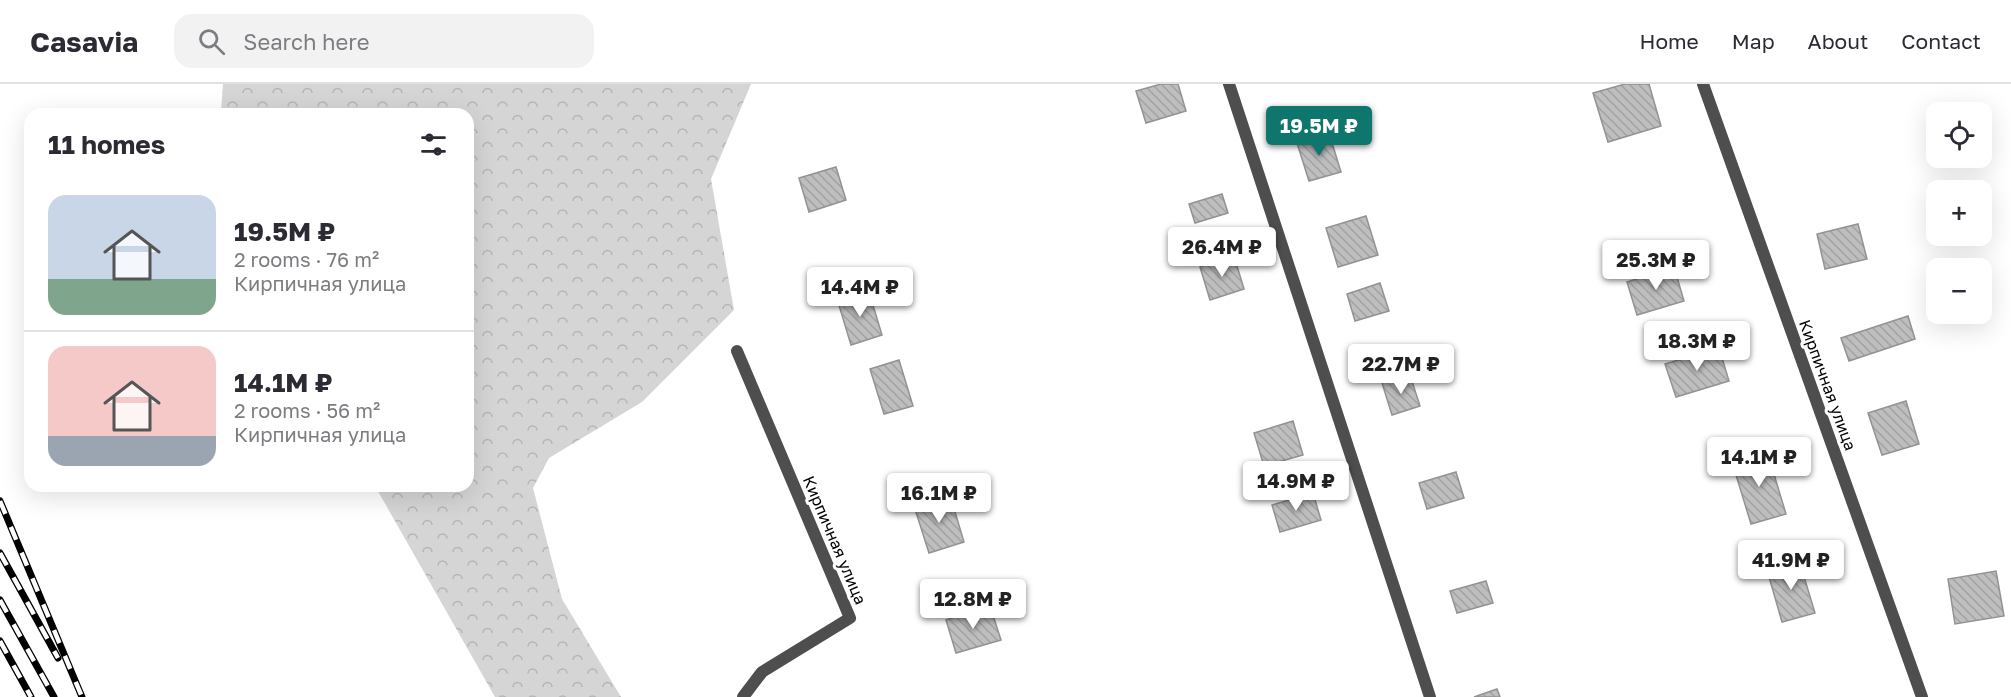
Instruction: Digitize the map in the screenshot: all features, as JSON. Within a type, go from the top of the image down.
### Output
[{"type":"street","points":[[1229,84],[1430,697]]},
{"type":"street","name":"Кирпичная улица","points":[[1703,84],[1922,697]]},
{"type":"street","name":"Кирпичная улица","points":[[737,351],[850,618],[762,672],[743,697]]},
{"type":"green space","points":[[223,84],[751,84],[711,179],[734,310],[642,402],[549,458],[533,488],[562,599],[621,697],[495,697],[378,492],[474,492],[474,108],[221,108]]},
{"type":"building","points":[[1161,84],[1178,84],[1186,111],[1146,123],[1136,91]]},
{"type":"building","points":[[1625,84],[1649,84],[1661,126],[1608,142],[1593,93]]},
{"type":"building","points":[[1329,133],[1341,172],[1309,181],[1297,143]]},
{"type":"building","points":[[836,167],[846,200],[809,212],[799,178]]},
{"type":"building","points":[[1222,194],[1228,213],[1195,223],[1189,204]]},
{"type":"building","points":[[1366,216],[1378,255],[1338,267],[1326,228]]},
{"type":"building","points":[[1858,224],[1867,259],[1825,269],[1817,234]]},
{"type":"building","points":[[1234,256],[1244,289],[1210,300],[1200,267]]},
{"type":"building","points":[[1674,267],[1684,301],[1637,315],[1627,282]]},
{"type":"building","points":[[1380,283],[1389,311],[1355,321],[1347,294]]},
{"type":"building","points":[[869,292],[882,335],[851,345],[838,302]]},
{"type":"building","points":[[1908,316],[1915,339],[1849,361],[1841,338]]},
{"type":"building","points":[[1719,348],[1729,381],[1676,397],[1665,364]]},
{"type":"building","points":[[899,360],[913,406],[884,414],[870,369]]},
{"type":"building","points":[[1410,375],[1420,406],[1392,415],[1382,383]]},
{"type":"building","points":[[1906,401],[1919,444],[1882,455],[1868,413]]},
{"type":"building","points":[[1293,421],[1303,455],[1264,466],[1254,433]]},
{"type":"building","points":[[1767,451],[1786,514],[1751,524],[1732,462]]},
{"type":"building","points":[[1456,472],[1464,498],[1427,509],[1419,483]]},
{"type":"building","points":[[1313,493],[1321,520],[1280,532],[1272,505]]},
{"type":"building","points":[[950,495],[964,542],[929,553],[914,506]]},
{"type":"building","points":[[1799,560],[1815,613],[1782,622],[1767,570]]},
{"type":"building","points":[[1996,571],[2004,616],[1955,624],[1948,579]]},
{"type":"building","points":[[1486,581],[1493,603],[1457,613],[1450,591]]},
{"type":"building","points":[[990,606],[1001,640],[956,653],[946,620]]},
{"type":"building","points":[[1497,689],[1500,697],[1474,697]]},
{"type":"railway","points":[[0,501],[82,697]]},
{"type":"railway","points":[[0,553],[58,658]]},
{"type":"railway","points":[[0,600],[54,697]]},
{"type":"railway","points":[[0,641],[31,697]]}]
